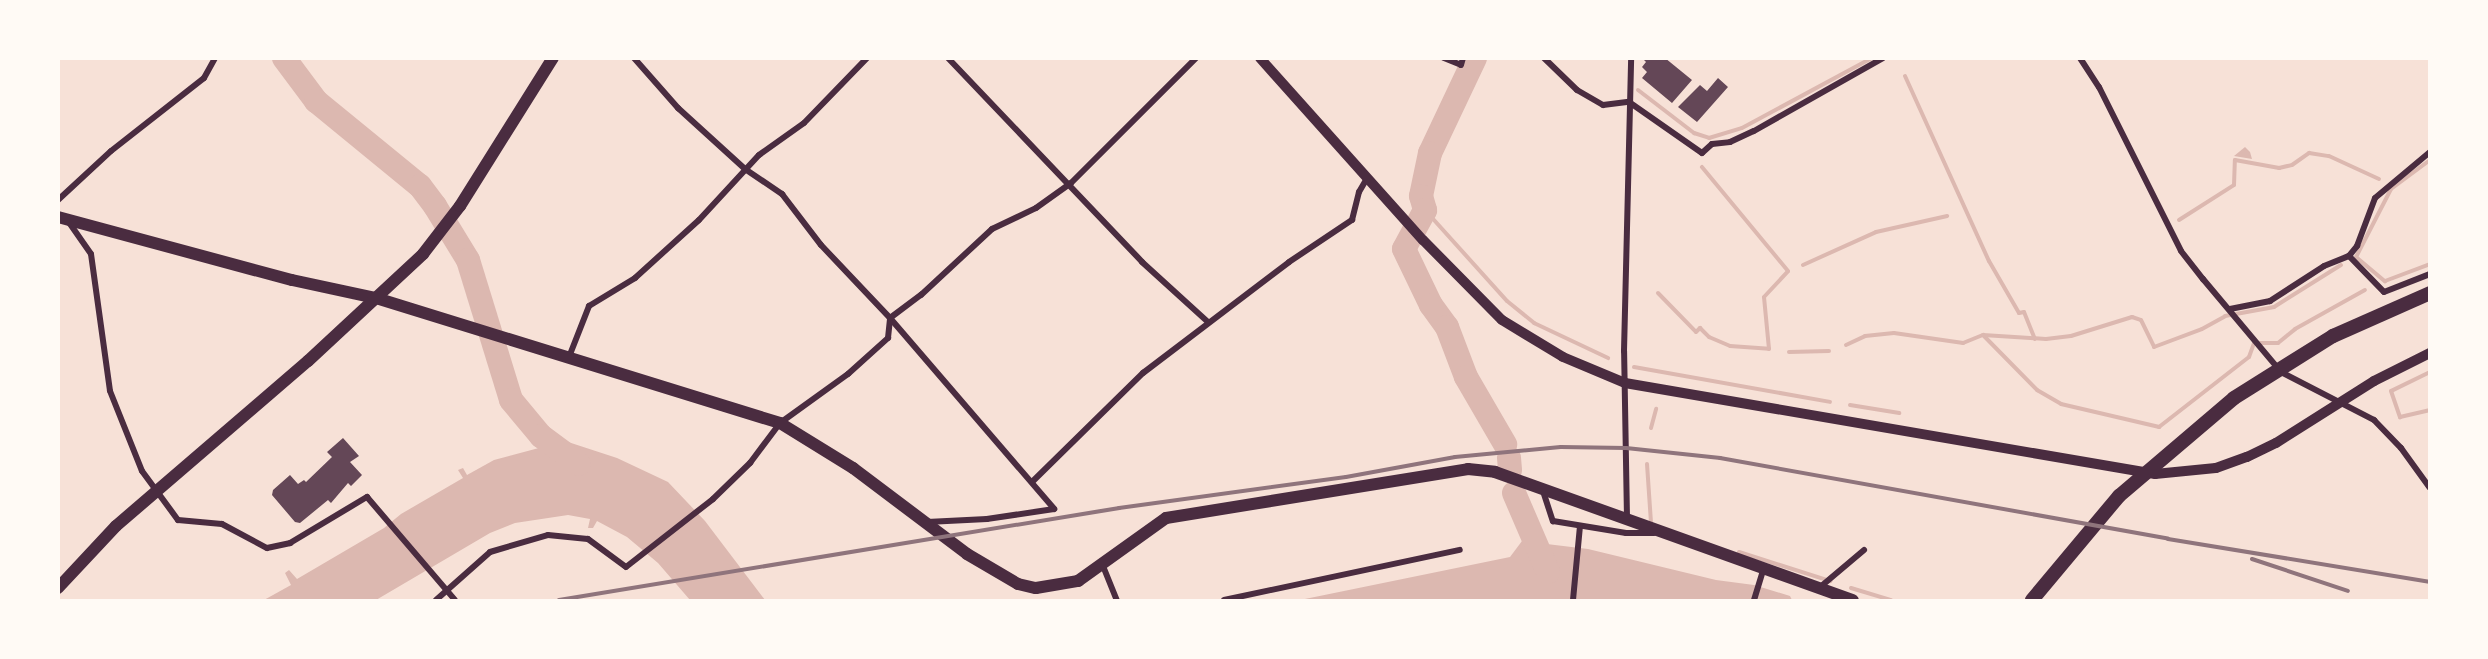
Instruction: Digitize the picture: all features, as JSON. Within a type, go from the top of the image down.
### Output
[{"type":"main road","points":[[58,588],[116,526],[158,492],[423,254],[460,206],[553,58]]},
{"type":"main road","points":[[63,218],[292,280],[376,298],[780,423],[853,468],[967,554],[1018,584],[1056,587],[1078,581],[1103,566],[1166,518],[1222,507],[1468,469],[1495,472],[1543,491],[1627,518],[1657,533],[1763,573],[1820,586],[1853,600]]},
{"type":"main road","points":[[2032,600],[2119,496],[2234,398],[2333,336],[2430,293]]},
{"type":"street","points":[[58,200],[111,151],[204,78],[215,58]]},
{"type":"street","points":[[634,58],[678,108],[747,170],[782,194],[820,245],[890,318],[1054,509],[987,519],[926,522]]},
{"type":"street","points":[[569,357],[589,306],[635,278],[747,170],[759,154],[804,123],[867,58]]},
{"type":"street","points":[[948,58],[1071,183],[1142,262],[1208,322]]},
{"type":"street","points":[[1260,58],[1423,240],[1502,320],[1563,357],[1625,383],[2155,474],[2216,468],[2247,457],[2276,443],[2336,403],[2430,353]]},
{"type":"street","points":[[1444,58],[1461,65],[1463,58]]},
{"type":"street","points":[[1544,58],[1577,90],[1603,105],[1629,102],[1702,153],[1712,144],[1730,142],[1754,131],[1883,58]]},
{"type":"street","points":[[1627,518],[1625,383],[1631,58]]},
{"type":"street","points":[[2080,58],[2099,87],[2181,251],[2281,372],[2336,403],[2374,420],[2402,448],[2430,488]]},
{"type":"street","points":[[436,600],[448,593],[470,567],[490,552],[548,536],[588,539],[626,567],[713,499],[750,463],[780,423],[848,374],[888,338],[890,318],[992,229],[1036,208],[1071,183],[1194,59]]},
{"type":"street","points":[[2230,310],[2270,301],[2324,266],[2349,256],[2357,246],[2375,198],[2430,152]]},
{"type":"street","points":[[1032,482],[1143,374],[1208,322],[1352,220],[1359,192],[1367,178]]},
{"type":"street","points":[[63,218],[91,254],[110,390],[142,471],[177,520],[222,524],[267,548],[290,543],[367,497],[455,600]]},
{"type":"street","points":[[2349,256],[2384,292],[2430,274]]},
{"type":"street","points":[[1543,491],[1553,521],[1657,533]]},
{"type":"street","points":[[1573,600],[1580,525]]},
{"type":"street","points":[[1224,600],[1460,550]]},
{"type":"street","points":[[1820,586],[1864,550]]},
{"type":"street","points":[[1103,566],[1117,600]]},
{"type":"street","points":[[1754,600],[1763,573]]},
{"type":"shaded area","points":[[2245,147],[2252,159],[2234,156]]},
{"type":"shaded area","points":[[565,441],[617,458],[668,482],[705,521],[765,600],[690,600],[658,563],[627,537],[597,521],[593,528],[588,528],[590,519],[568,515],[515,523],[490,533],[376,600],[264,600],[291,585],[285,573],[289,570],[297,579],[384,528],[401,514],[463,478],[458,470],[463,468],[467,475],[494,460]]},
{"type":"shaded area","points":[[1522,541],[1588,549],[1716,580],[1754,585],[1790,596],[1792,600],[1300,600],[1510,557]]},
{"type":"building","points":[[1642,58],[1665,58],[1692,80],[1672,103],[1642,78],[1647,72],[1642,67],[1646,62]]},
{"type":"building","points":[[1718,78],[1728,87],[1697,122],[1678,107],[1700,85],[1707,91]]},
{"type":"building","points":[[343,438],[359,456],[350,462],[362,475],[351,486],[348,483],[331,503],[328,500],[300,523],[295,522],[272,495],[273,490],[290,475],[298,484],[304,480],[306,482],[332,457],[327,452]]},
{"type":"waterway","points":[[284,58],[316,101],[420,186],[435,206],[468,260],[511,400],[541,436],[579,464]]},
{"type":"waterway","points":[[1475,58],[1430,153],[1421,196],[1425,210],[1404,249],[1431,305],[1447,327],[1466,377],[1505,444]]},
{"type":"waterway","points":[[1638,90],[1694,133],[1709,138],[1742,128],[1872,58]]},
{"type":"waterway","points":[[1905,76],[1989,261],[2019,313],[2024,312],[2035,339]]},
{"type":"waterway","points":[[2179,220],[2234,185],[2235,160],[2279,168],[2292,165],[2309,153],[2329,156],[2379,179]]},
{"type":"waterway","points":[[2430,160],[2391,189],[2356,257],[2385,281],[2430,264]]},
{"type":"waterway","points":[[1658,293],[1696,332],[1700,328],[1709,337],[1730,346],[1769,349],[1764,297],[1788,271],[1702,167]]},
{"type":"waterway","points":[[1425,210],[1507,301],[1534,323],[1608,358]]},
{"type":"waterway","points":[[1803,265],[1876,232],[1947,216]]},
{"type":"waterway","points":[[1846,345],[1865,336],[1894,333],[1963,343],[1983,335],[2046,339],[2071,336],[2132,317],[2141,320],[2154,347],[2202,329],[2225,316],[2274,307],[2341,265]]},
{"type":"waterway","points":[[1984,336],[2037,390],[2061,404],[2159,427],[2249,357],[2254,343],[2278,343],[2295,329],[2365,290]]},
{"type":"waterway","points":[[1789,352],[1829,351]]},
{"type":"waterway","points":[[1634,367],[1830,402]]},
{"type":"waterway","points":[[2430,372],[2391,391],[2400,417],[2430,410]]},
{"type":"waterway","points":[[1850,405],[1899,413]]},
{"type":"waterway","points":[[1651,428],[1656,409]]},
{"type":"waterway","points":[[1509,458],[1510,470]]},
{"type":"waterway","points":[[1647,464],[1651,522]]},
{"type":"waterway","points":[[1514,493],[1548,572]]},
{"type":"waterway","points":[[1739,552],[1830,581]]},
{"type":"waterway","points":[[1851,588],[1891,600]]},
{"type":"railway","points":[[559,600],[1119,508],[1346,477],[1455,457],[1561,447],[1626,448],[1720,458],[2168,539],[2430,582]]},
{"type":"railway","points":[[2252,559],[2348,591]]}]
